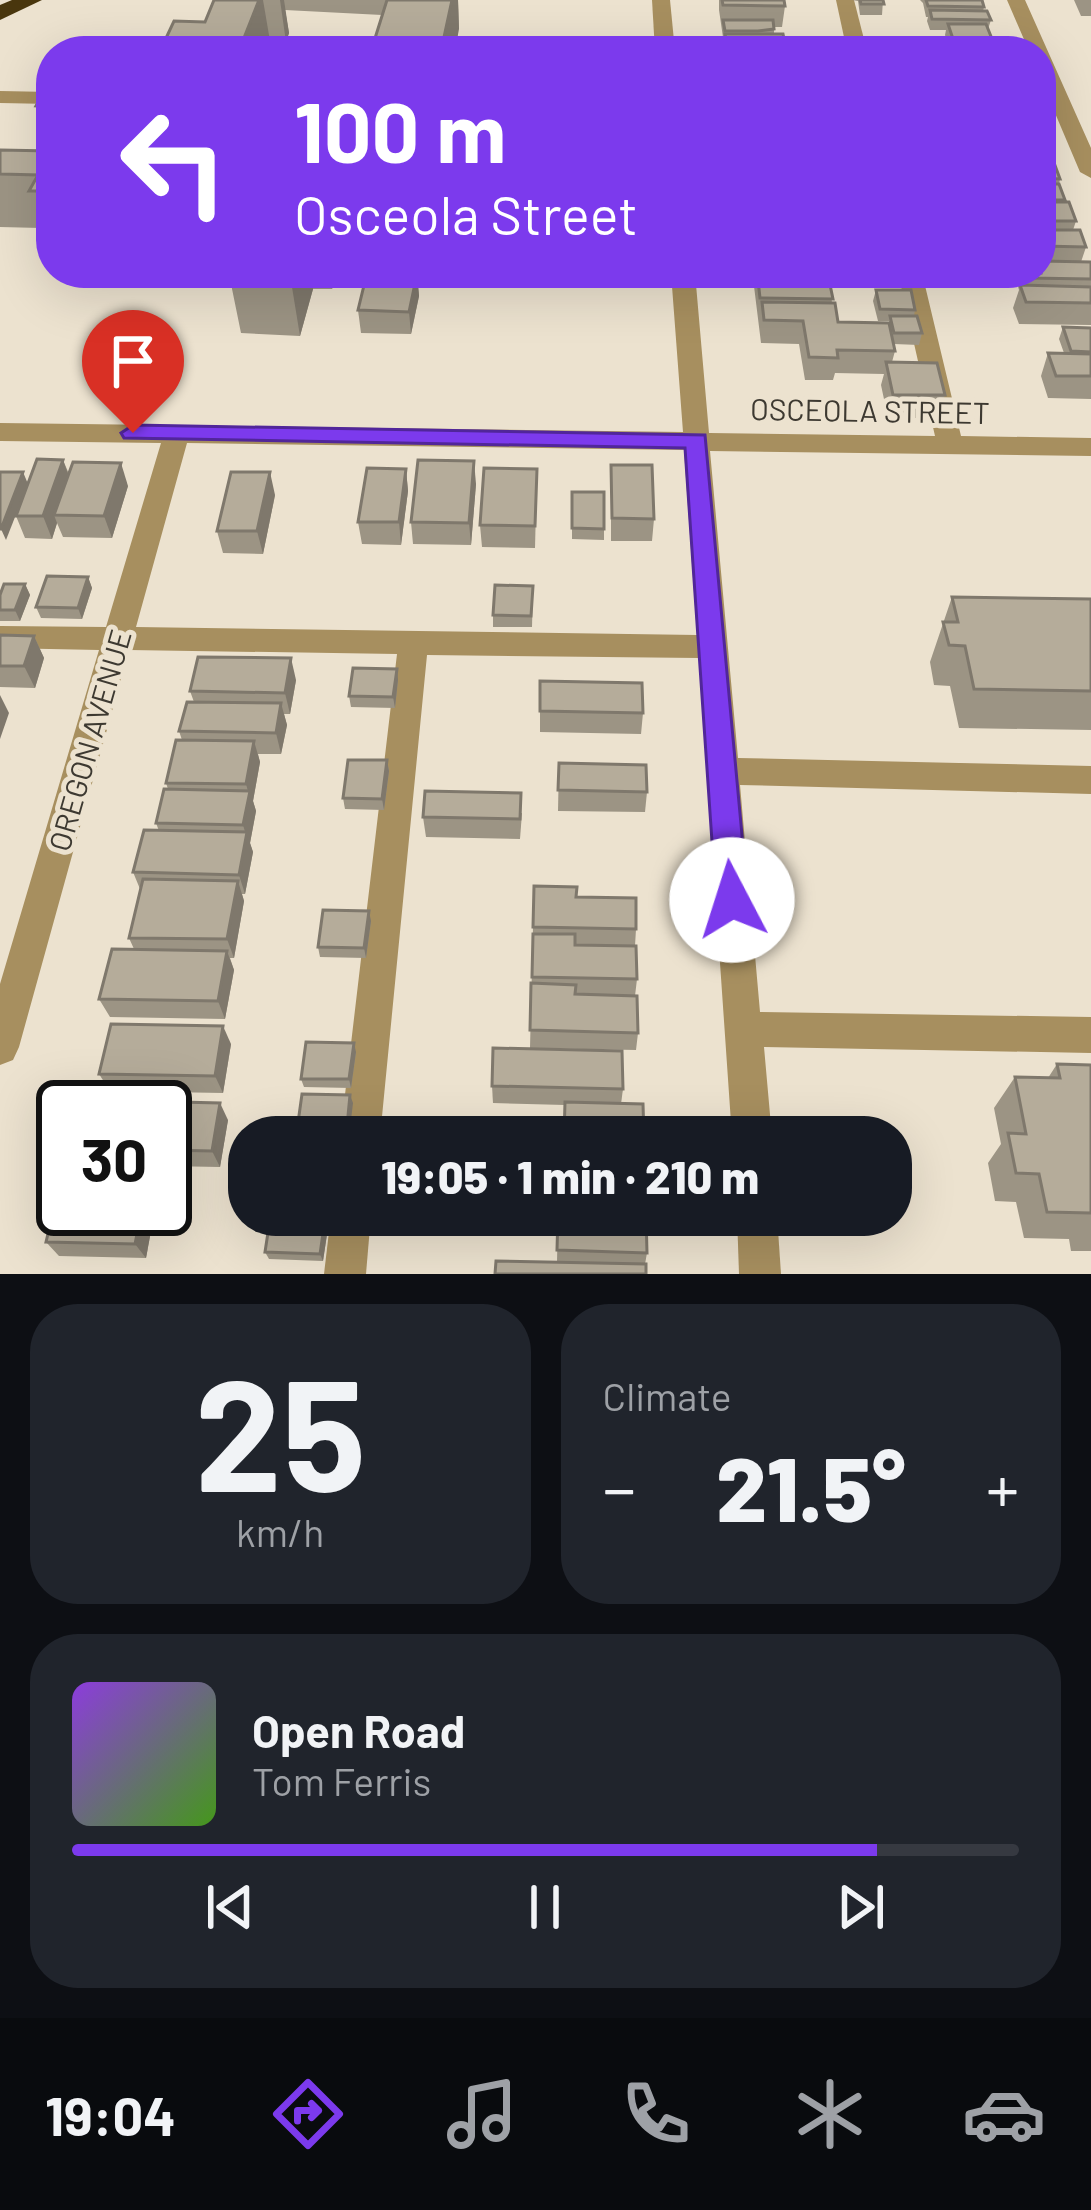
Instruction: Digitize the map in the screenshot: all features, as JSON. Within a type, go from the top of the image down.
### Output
[{"type":"highway","points":[[0,13],[31,0]]},
{"type":"street","points":[[661,0],[664,36]]},
{"type":"street","points":[[845,0],[853,36]]},
{"type":"street","points":[[1016,0],[1032,36]]},
{"type":"street","points":[[1056,91],[1091,172]]},
{"type":"street","points":[[0,97],[36,98]]},
{"type":"street","points":[[684,288],[751,1116]]},
{"type":"street","points":[[914,288],[950,444]]},
{"type":"street","name":"OSCEOLA STREET","points":[[0,432],[1091,447]]},
{"type":"street","name":"OREGON AVENUE","points":[[0,1047],[177,433]]},
{"type":"street","points":[[0,637],[710,647]]},
{"type":"street","points":[[362,1116],[413,643]]},
{"type":"street","points":[[720,771],[1091,780]]},
{"type":"street","points":[[745,1029],[1091,1035]]},
{"type":"street","points":[[345,1274],[349,1236]]},
{"type":"street","points":[[758,1236],[760,1274]]},
{"type":"building","points":[[214,0],[259,0],[245,36],[167,36],[174,21],[205,22]]},
{"type":"building","points":[[387,0],[452,0],[444,36],[376,36]]},
{"type":"building","points":[[722,0],[784,0],[785,6],[723,5]]},
{"type":"building","points":[[860,0],[883,0],[884,4],[861,4]]},
{"type":"building","points":[[926,0],[982,0],[984,7],[928,6]]},
{"type":"building","points":[[930,10],[987,11],[991,20],[932,19]]},
{"type":"building","points":[[723,20],[773,20],[774,29],[725,31]]},
{"type":"building","points":[[948,24],[986,24],[991,36],[952,36]]},
{"type":"building","points":[[725,34],[783,36],[725,36]]},
{"type":"building","points":[[0,150],[36,151],[36,175],[0,174]]},
{"type":"building","points":[[1056,184],[1059,184],[1065,200],[1056,200]]},
{"type":"building","points":[[1056,202],[1069,202],[1076,221],[1056,221]]},
{"type":"building","points":[[1056,230],[1080,230],[1086,247],[1056,246]]},
{"type":"building","points":[[1056,261],[1091,262],[1091,279],[1056,278]]},
{"type":"building","points":[[1091,287],[1091,303],[1026,302],[1021,288]]},
{"type":"building","points":[[363,288],[414,288],[409,312],[358,310]]},
{"type":"building","points":[[759,288],[831,288],[833,299],[760,298]]},
{"type":"building","points":[[876,290],[911,290],[915,310],[880,309]]},
{"type":"building","points":[[762,302],[835,303],[838,322],[889,323],[895,351],[837,350],[838,358],[809,357],[803,321],[764,320]]},
{"type":"building","points":[[890,316],[917,316],[922,333],[894,333]]},
{"type":"building","points":[[1063,327],[1091,328],[1091,352],[1071,351]]},
{"type":"building","points":[[1048,353],[1091,354],[1091,376],[1056,376]]},
{"type":"building","points":[[886,362],[937,363],[945,395],[893,395]]},
{"type":"building","points":[[37,459],[63,460],[43,516],[16,516]]},
{"type":"building","points":[[418,460],[474,461],[469,523],[411,522]]},
{"type":"building","points":[[73,462],[121,463],[104,516],[54,515]]},
{"type":"building","points":[[611,465],[652,465],[654,519],[612,518]]},
{"type":"building","points":[[367,468],[406,469],[399,522],[358,522]]},
{"type":"building","points":[[484,468],[537,469],[535,526],[480,525]]},
{"type":"building","points":[[0,472],[23,472],[1,529],[0,529]]},
{"type":"building","points":[[231,472],[270,472],[257,531],[217,531]]},
{"type":"building","points":[[572,492],[604,492],[604,529],[572,528]]},
{"type":"building","points":[[47,576],[88,577],[78,608],[36,607]]},
{"type":"building","points":[[4,584],[25,584],[15,610],[0,610]]},
{"type":"building","points":[[495,585],[533,586],[531,616],[493,615]]},
{"type":"building","points":[[952,597],[1091,599],[1091,691],[974,689],[965,646],[949,645],[943,622],[958,622]]},
{"type":"building","points":[[0,635],[34,636],[24,666],[0,666]]},
{"type":"building","points":[[198,657],[291,658],[285,693],[190,691]]},
{"type":"building","points":[[353,668],[397,669],[393,697],[349,696]]},
{"type":"building","points":[[540,681],[642,683],[643,713],[540,711]]},
{"type":"building","points":[[187,702],[281,703],[276,733],[179,731]]},
{"type":"building","points":[[176,740],[254,741],[246,784],[166,783]]},
{"type":"building","points":[[348,760],[387,760],[382,799],[343,798]]},
{"type":"building","points":[[559,763],[646,765],[647,792],[558,790]]},
{"type":"building","points":[[164,789],[250,791],[243,825],[156,823]]},
{"type":"building","points":[[425,791],[521,793],[520,819],[423,817]]},
{"type":"building","points":[[144,830],[247,832],[239,875],[133,872]]},
{"type":"building","points":[[143,879],[238,881],[227,939],[129,938]]},
{"type":"building","points":[[534,886],[577,887],[576,897],[636,898],[636,929],[533,927]]},
{"type":"building","points":[[323,910],[369,911],[364,948],[318,947]]},
{"type":"building","points":[[533,934],[575,934],[575,945],[636,946],[637,979],[532,977]]},
{"type":"building","points":[[112,949],[227,951],[218,1001],[99,999]]},
{"type":"building","points":[[531,983],[576,985],[575,994],[637,996],[638,1033],[530,1030]]},
{"type":"building","points":[[111,1024],[223,1026],[215,1076],[99,1074]]},
{"type":"building","points":[[306,1042],[354,1043],[349,1079],[301,1079]]},
{"type":"building","points":[[493,1048],[622,1051],[623,1089],[492,1086]]},
{"type":"building","points":[[1057,1064],[1091,1065],[1091,1213],[1047,1212],[1039,1174],[1016,1173],[1008,1133],[1026,1134],[1015,1077],[1060,1078]]},
{"type":"building","points":[[302,1094],[350,1095],[348,1116],[299,1116]]},
{"type":"building","points":[[192,1102],[220,1103],[212,1151],[192,1151]]},
{"type":"building","points":[[565,1102],[643,1104],[643,1116],[565,1116]]},
{"type":"building","points":[[47,1236],[137,1236],[135,1244],[46,1242]]},
{"type":"building","points":[[267,1236],[323,1236],[320,1254],[265,1252]]},
{"type":"building","points":[[557,1236],[647,1236],[647,1253],[557,1250]]},
{"type":"building","points":[[496,1261],[646,1264],[646,1274],[495,1274]]},
{"type":"route","points":[[133,433],[697,440],[732,900]]}]
